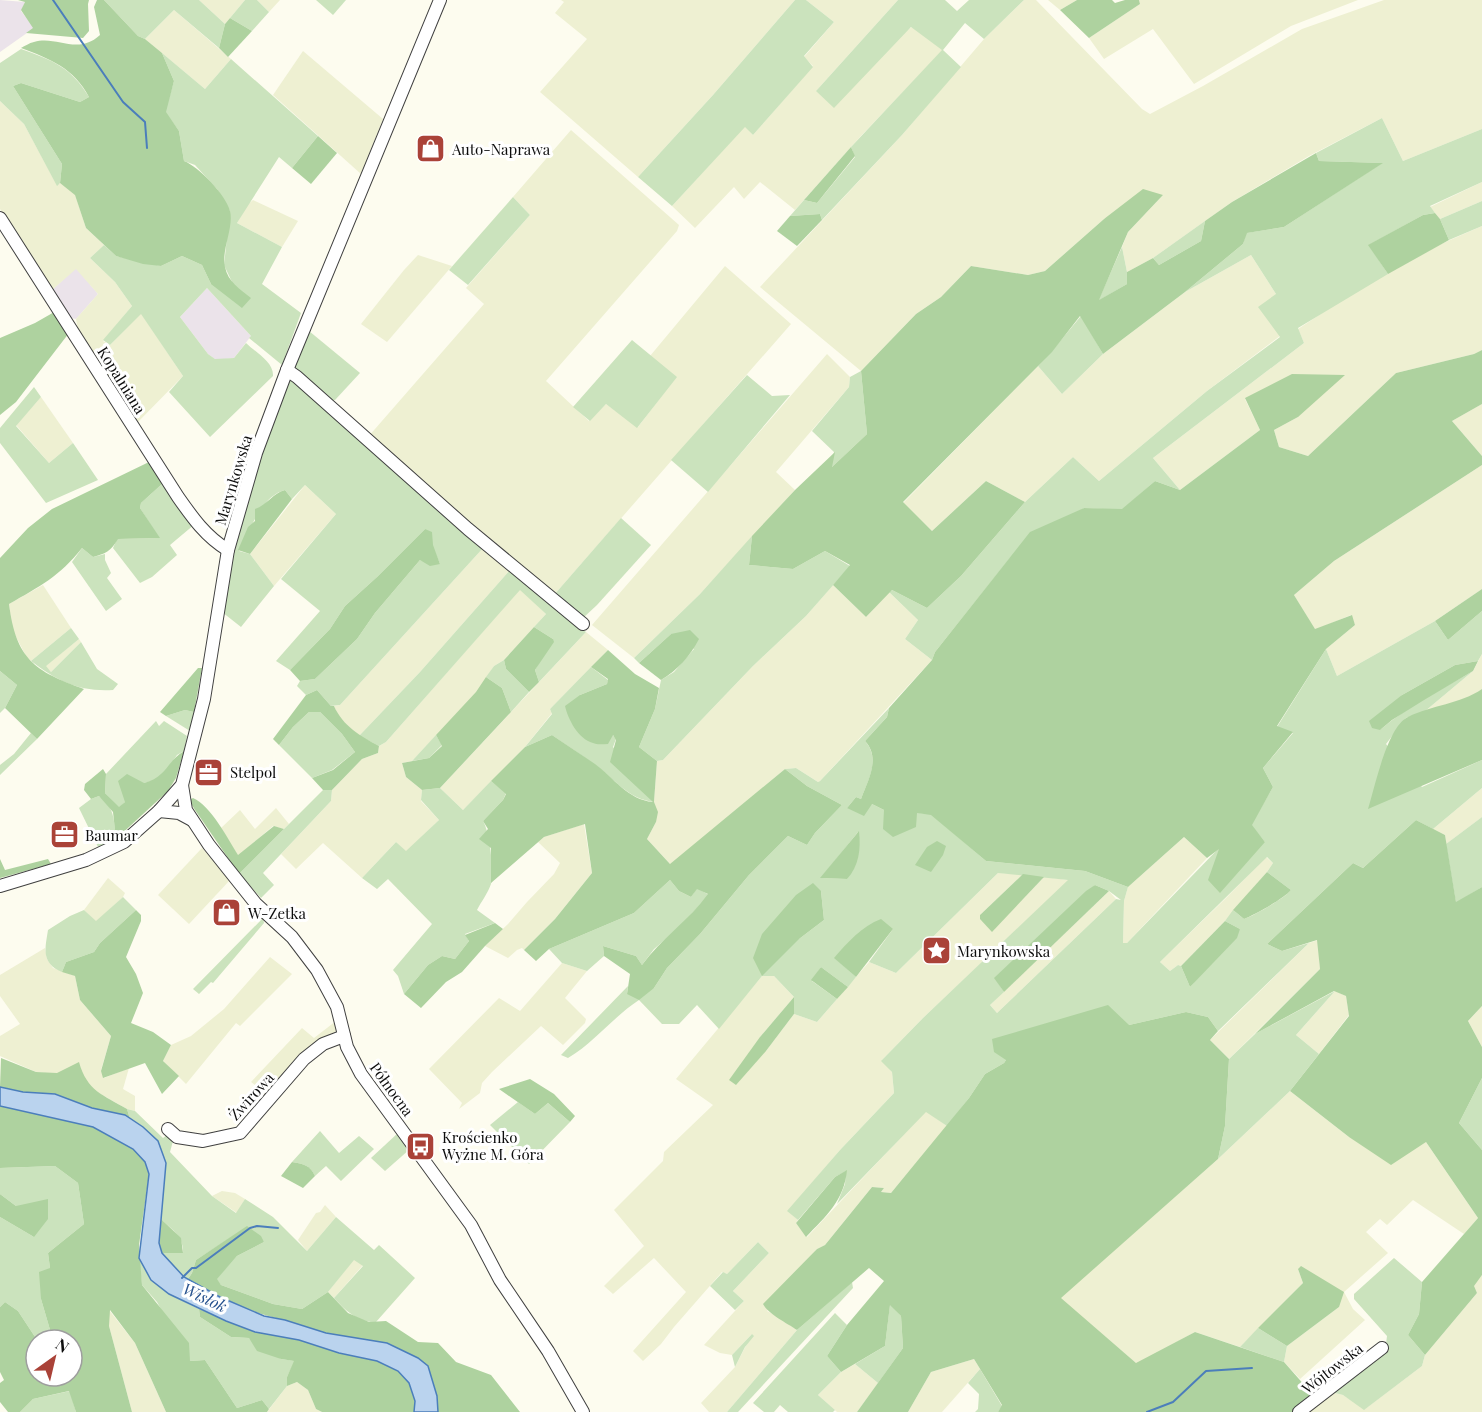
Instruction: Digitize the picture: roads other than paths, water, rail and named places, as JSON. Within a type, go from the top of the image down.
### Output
[{"type":"street","name":"Marynkowska","points":[[0,886],[86,860],[124,842],[159,811],[182,785],[204,699],[228,550],[256,453],[287,370],[440,0]]},
{"type":"street","name":"Kopalniana","points":[[0,218],[192,518],[214,542],[228,550]]},
{"type":"street","points":[[287,370],[468,529],[583,624]]},
{"type":"street","name":"Północna","points":[[182,785],[183,799],[192,820],[231,874],[256,904],[292,937],[317,970],[337,1007],[348,1049],[361,1074],[471,1225],[508,1294],[548,1351],[583,1412]]},
{"type":"street","points":[[159,811],[178,813],[192,820]]},
{"type":"street","name":"Żwirowa","points":[[168,1129],[177,1137],[203,1141],[240,1133],[304,1059],[323,1044],[344,1036]]},
{"type":"street","name":"Wójtowska","points":[[1299,1412],[1382,1348]]},
{"type":"water","name":"Wisłok","points":[[0,1087],[23,1092],[55,1094],[92,1108],[125,1115],[143,1127],[158,1141],[166,1163],[159,1243],[162,1253],[184,1277],[220,1297],[264,1316],[326,1333],[387,1343],[418,1358],[428,1366],[437,1396],[438,1412],[414,1412],[415,1401],[409,1383],[398,1371],[377,1361],[339,1353],[299,1340],[255,1332],[169,1294],[151,1280],[139,1258],[149,1174],[145,1162],[133,1149],[93,1127],[0,1106]]},
{"type":"waterway","points":[[53,0],[123,102],[145,122],[147,148]]},
{"type":"waterway","name":"Wisłok","points":[[182,1278],[192,1268],[196,1268],[250,1228],[257,1226],[278,1228]]},
{"type":"waterway","points":[[1147,1412],[1173,1402],[1206,1371],[1252,1368]]},
{"type":"place","name":"Auto-Naprawa","points":[[431,149]]},
{"type":"place","name":"Stelpol","points":[[209,772]]},
{"type":"place","name":"Baumar","points":[[64,835]]},
{"type":"place","name":"W-Zetka","points":[[227,913]]},
{"type":"place","name":"Marynkowska","points":[[936,951]]},
{"type":"place","name":"Krościenko Wyżne M. Góra","points":[[421,1146]]}]
